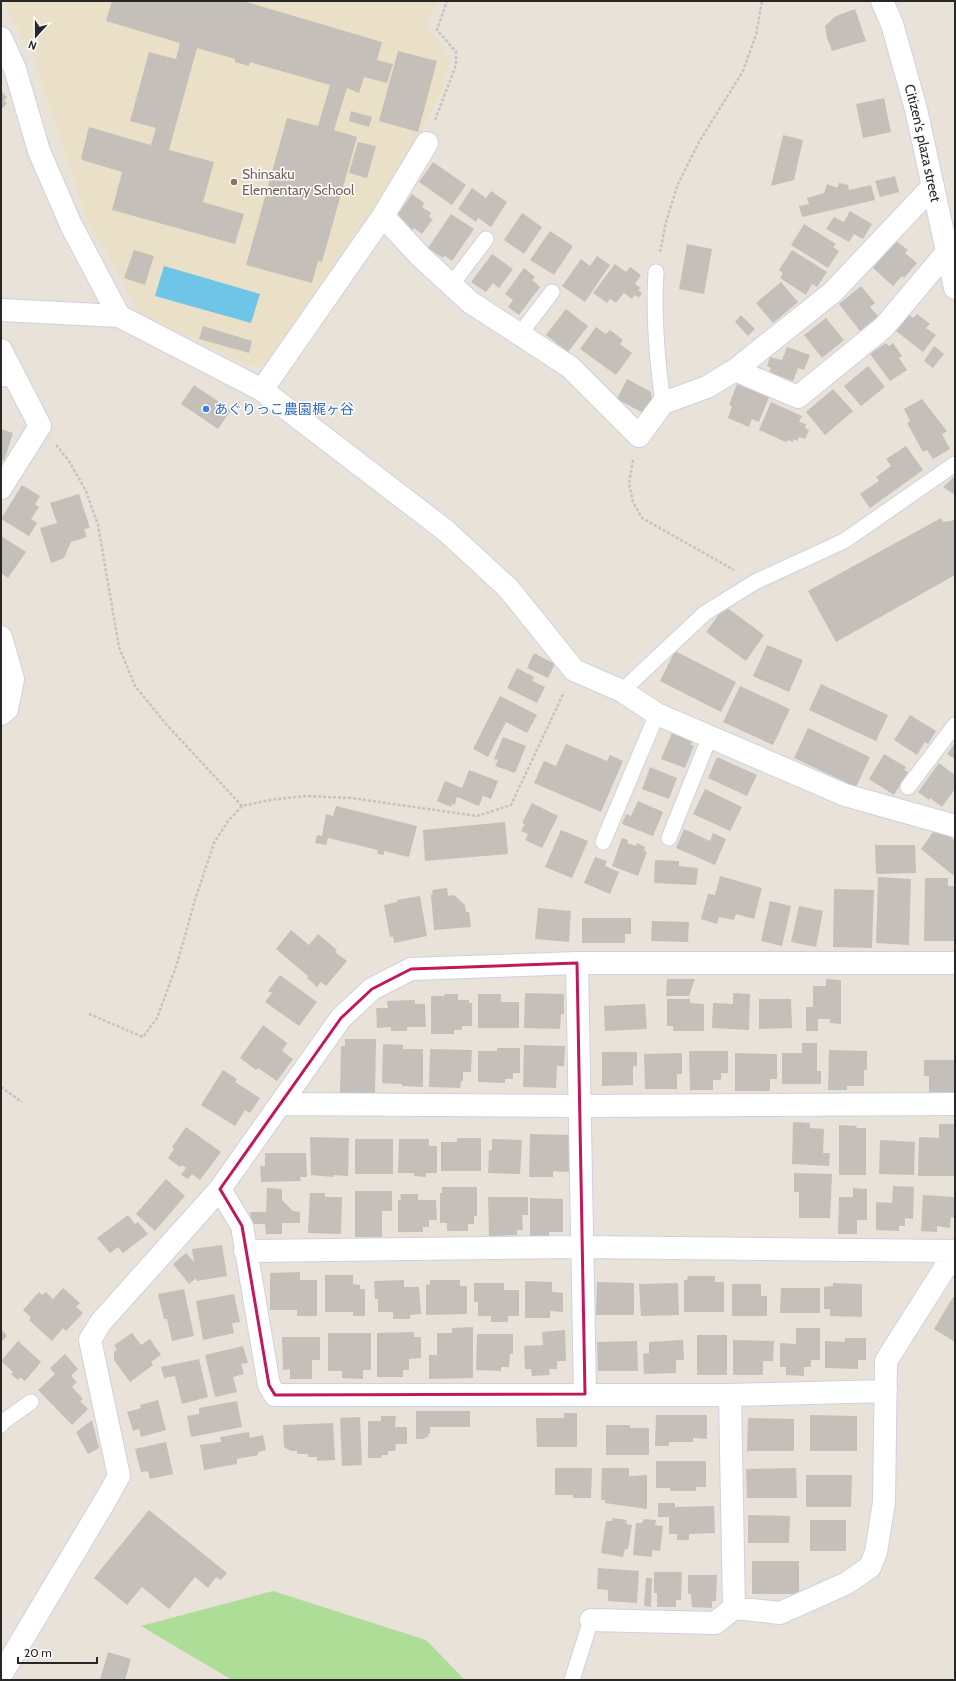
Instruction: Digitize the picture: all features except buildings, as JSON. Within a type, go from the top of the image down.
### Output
[{"type":"street","name":"Citizen's plaza street","points":[[882,1],[892,24],[916,109],[933,186],[949,246],[955,288]]},
{"type":"street","points":[[1,38],[15,69],[39,151],[71,225],[118,316]]},
{"type":"street","points":[[262,390],[382,216],[426,142]]},
{"type":"street","points":[[382,216],[420,256],[470,302],[570,367],[639,436],[663,403],[707,387],[735,370],[833,292],[933,186]]},
{"type":"street","points":[[735,370],[798,397],[884,327],[949,246]]},
{"type":"street","points":[[1,310],[118,316],[262,390],[445,530],[508,588],[574,670],[622,691],[657,714],[845,795],[955,826]]},
{"type":"street","points":[[1,350],[8,379],[40,426],[1,488]]},
{"type":"street","points":[[1,637],[13,679],[7,709],[1,714]]},
{"type":"street","points":[[3,1667],[119,1476],[90,1340],[101,1322],[220,1189],[341,1018],[372,989],[411,969],[577,963],[955,963]]},
{"type":"street","points":[[577,963],[581,1247],[585,1394]]},
{"type":"street","points":[[280,1104],[579,1106],[955,1104]]},
{"type":"street","points":[[220,1189],[242,1226],[245,1251],[269,1384],[275,1396],[585,1394],[730,1395],[886,1391]]},
{"type":"street","points":[[245,1251],[581,1247],[955,1251]]},
{"type":"street","points":[[591,1620],[715,1623],[734,1608],[780,1613],[847,1583],[870,1567],[876,1552],[884,1502],[886,1361],[955,1251]]},
{"type":"street","points":[[730,1395],[734,1608]]},
{"type":"lane","points":[[452,284],[486,239]]},
{"type":"lane","points":[[656,272],[654,290],[656,347],[663,403]]},
{"type":"lane","points":[[520,334],[552,292]]},
{"type":"lane","points":[[622,691],[705,613],[755,582],[844,541],[955,464]]},
{"type":"lane","points":[[603,842],[657,714]]},
{"type":"lane","points":[[908,786],[955,725]]},
{"type":"lane","points":[[669,838],[710,736]]},
{"type":"lane","points":[[1,1425],[4,1421],[31,1402]]},
{"type":"lane","points":[[572,1680],[591,1620]]},
{"type":"path","points":[[426,142],[456,65],[456,52],[436,30],[446,1]]},
{"type":"path","points":[[656,272],[666,222],[678,184],[699,142],[743,71],[756,35],[762,1]]},
{"type":"path","points":[[40,426],[69,461],[86,491],[98,525],[119,647],[135,686],[166,724],[242,806]]},
{"type":"path","points":[[639,436],[629,484],[633,502],[642,518],[755,582]]},
{"type":"path","points":[[89,1014],[143,1037],[157,1018],[177,964],[195,900],[214,842],[228,821],[242,806],[270,800],[313,796],[351,798],[477,816],[511,805],[574,670]]},
{"type":"path","points":[[1,1087],[22,1102]]},
{"type":"highlighted area","points":[[577,963],[585,1394],[275,1395],[269,1385],[242,1226],[220,1189],[341,1018],[372,989],[411,969]]},
{"type":"shaded area","name":"Shinsaku Elementary School","points":[[3,1],[437,1],[426,25],[451,58],[443,88],[420,135],[417,148],[264,365],[252,367],[184,334],[142,316],[86,217],[31,52]]},
{"type":"green space","points":[[273,1591],[426,1640],[465,1680],[232,1680],[141,1626]]},
{"type":"water","points":[[164,266],[260,294],[251,323],[155,296]]},
{"type":"place","name":"Shinsaku Elementary School","points":[[234,182]]},
{"type":"place","name":"あぐりっこ農園梶ヶ谷","points":[[206,409]]}]
